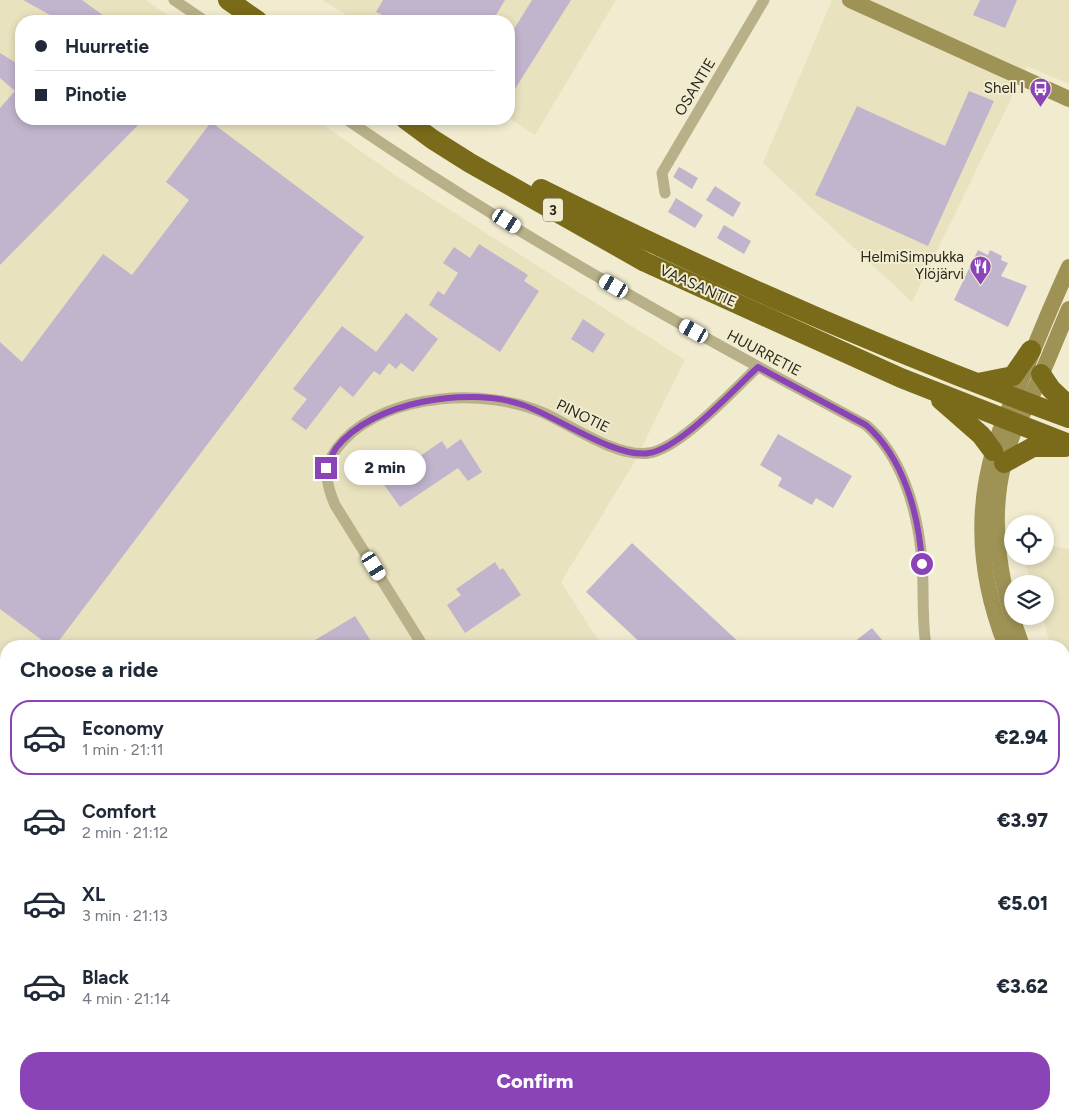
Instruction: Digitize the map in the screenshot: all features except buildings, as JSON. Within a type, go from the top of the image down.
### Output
[{"type":"highway","points":[[228,0],[249,15]]},
{"type":"highway","name":"VAASANTIE","points":[[414,125],[470,163],[645,262],[927,389],[1011,421],[1069,446]]},
{"type":"highway","name":"VAASANTIE","points":[[418,125],[628,232],[780,300],[978,383],[1069,418]]},
{"type":"highway","points":[[978,383],[1013,376],[1031,350]]},
{"type":"highway","points":[[1041,374],[1051,389],[1069,406]]},
{"type":"highway","points":[[927,389],[958,413],[981,435],[999,457],[1033,447],[1049,445],[1069,446]]},
{"type":"main road","points":[[850,0],[1069,100]]},
{"type":"main road","points":[[1022,400],[1031,350],[1069,267]]},
{"type":"main road","points":[[1004,640],[989,594],[984,562],[984,498],[1011,421],[1022,400],[1041,374],[1069,309]]},
{"type":"main road","points":[[999,457],[998,546],[1008,606],[1020,640]]},
{"type":"street","points":[[174,0],[196,15]]},
{"type":"street","name":"OSANTIE","points":[[665,193],[662,173],[764,0]]},
{"type":"street","name":"HUURRETIE","points":[[355,125],[566,258],[758,367],[866,425],[878,435],[895,460],[911,504],[921,551],[926,640]]},
{"type":"street","name":"PINOTIE","points":[[419,640],[335,504],[328,488],[326,468],[335,449],[348,436],[376,418],[408,406],[458,397],[478,397],[521,404],[626,451],[649,453],[667,446],[689,431],[758,367]]},
{"type":"shaded area","points":[[0,0],[146,0],[167,15],[15,15],[15,125],[324,125],[392,173],[685,360],[634,463],[561,582],[598,640],[0,640]]},
{"type":"shaded area","points":[[322,0],[616,0],[535,135],[515,122],[515,15],[346,15]]},
{"type":"shaded area","points":[[832,0],[1069,0],[1069,84],[1027,66],[912,302],[763,163]]},
{"type":"shaded area","points":[[1054,546],[1069,549],[1069,640],[1049,640],[1045,625],[1054,625],[1054,575],[1029,575],[1026,565],[1054,565]]},
{"type":"place","name":"Shell I","points":[[1040,107]]},
{"type":"place","name":"HelmiSimpukka Ylöjärvi","points":[[980,285]]},
{"type":"route","points":[[326,468],[335,449],[348,436],[368,422],[386,413],[408,406],[458,397],[478,397],[521,404],[626,451],[638,454],[649,453],[667,446],[689,431],[758,367],[866,425],[878,435],[895,460],[904,481],[917,528],[922,564]]}]
